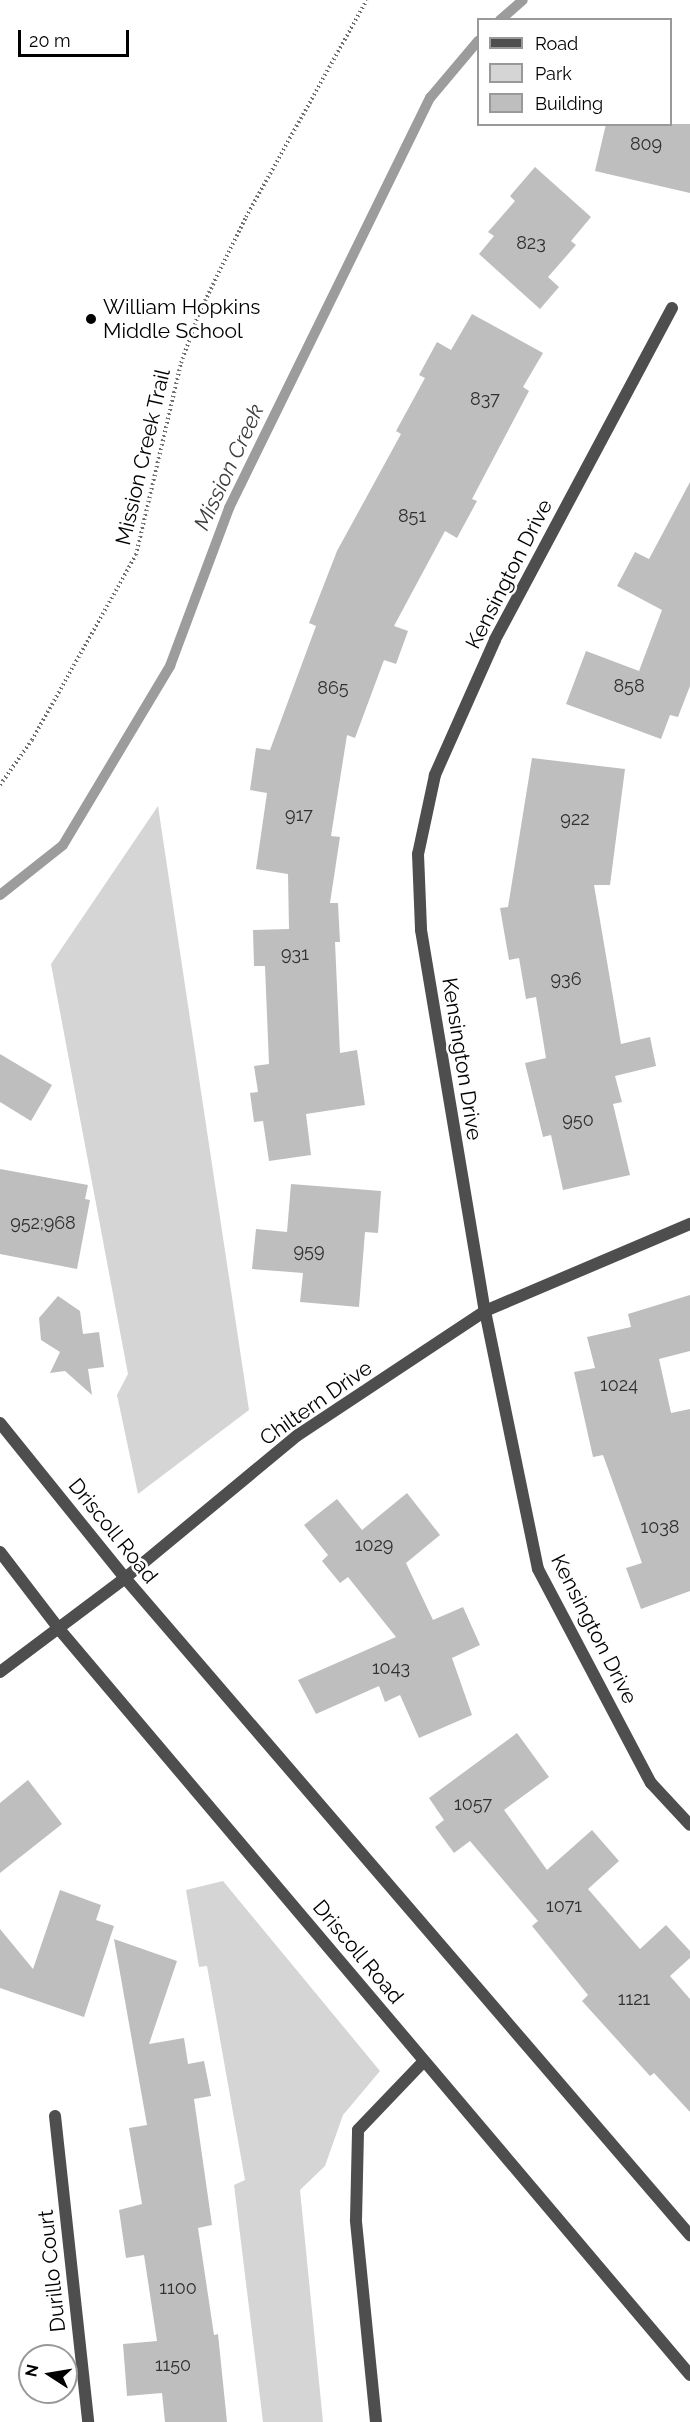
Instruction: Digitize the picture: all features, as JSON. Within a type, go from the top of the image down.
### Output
[{"type":"street","name":"Kensington Drive","points":[[672,308],[495,640],[435,775],[418,854],[421,930],[485,1311],[538,1569],[651,1783],[690,1826]]},
{"type":"street","name":"Chiltern Drive","points":[[0,1672],[125,1578],[298,1436],[485,1311],[690,1224]]},
{"type":"street","name":"Driscoll Road","points":[[0,1423],[125,1578],[690,2235]]},
{"type":"street","name":"Driscoll Road","points":[[0,1552],[59,1629],[690,2375]]},
{"type":"street","points":[[376,2422],[356,2220],[358,2130],[424,2061]]},
{"type":"street","name":"Durillo Court","points":[[55,2116],[88,2422]]},
{"type":"path","name":"Mission Creek Trail","points":[[0,785],[32,740],[136,555],[181,363],[199,313],[246,217],[367,0]]},
{"type":"green space","points":[[158,806],[249,1410],[138,1494],[117,1395],[128,1374],[51,964]]},
{"type":"green space","points":[[223,1881],[380,2071],[343,2115],[325,2166],[300,2190],[323,2422],[263,2422],[234,2185],[245,2180],[207,1966],[199,1967],[186,1890]]},
{"type":"building","points":[[690,124],[690,193],[595,171],[606,126]]},
{"type":"building","points":[[535,167],[591,217],[571,241],[576,245],[548,277],[559,287],[540,309],[479,254],[494,236],[488,232],[515,201],[510,196]]},
{"type":"building","points":[[472,314],[543,353],[523,387],[529,391],[472,499],[477,501],[457,538],[445,531],[394,626],[408,631],[396,664],[384,660],[355,738],[347,735],[331,836],[340,837],[330,903],[338,903],[340,942],[335,942],[340,1053],[357,1050],[365,1105],[306,1114],[311,1155],[269,1161],[263,1121],[254,1122],[250,1093],[258,1092],[254,1066],[269,1064],[265,966],[254,966],[253,930],[289,929],[288,874],[256,869],[267,793],[250,790],[256,748],[270,750],[316,626],[309,623],[337,551],[401,434],[396,431],[425,378],[419,375],[437,342],[451,350]]},
{"type":"building","points":[[690,482],[690,686],[678,717],[670,715],[661,739],[566,704],[586,651],[639,671],[662,610],[617,586],[635,552],[649,559]]},
{"type":"building","points":[[532,758],[625,769],[610,885],[594,885],[621,1044],[650,1037],[656,1066],[615,1076],[622,1102],[613,1104],[630,1175],[563,1190],[551,1135],[543,1137],[525,1063],[546,1058],[536,997],[526,999],[519,958],[509,960],[500,908],[508,907]]},
{"type":"building","points":[[0,1054],[52,1085],[31,1121],[0,1102]]},
{"type":"building","points":[[0,1169],[88,1185],[85,1199],[90,1200],[77,1269],[0,1254]]},
{"type":"building","points":[[291,1184],[381,1191],[378,1233],[365,1232],[359,1307],[300,1302],[303,1273],[252,1269],[256,1229],[287,1232]]},
{"type":"building","points":[[690,1295],[690,1351],[659,1359],[671,1413],[690,1409],[690,1591],[641,1609],[626,1568],[642,1563],[603,1455],[593,1457],[574,1372],[595,1368],[587,1337],[631,1327],[628,1314]]},
{"type":"building","points":[[58,1296],[80,1311],[83,1334],[99,1332],[104,1367],[88,1369],[92,1395],[65,1371],[50,1373],[60,1352],[41,1340],[39,1318]]},
{"type":"building","points":[[407,1493],[440,1535],[406,1563],[433,1620],[463,1607],[480,1645],[452,1658],[472,1715],[419,1738],[400,1695],[385,1702],[379,1686],[316,1714],[298,1680],[396,1637],[348,1577],[340,1583],[322,1561],[328,1555],[304,1525],[337,1499],[362,1530]]},
{"type":"building","points":[[517,1733],[549,1777],[504,1810],[547,1870],[592,1830],[619,1861],[588,1889],[640,1949],[666,1925],[690,1951],[690,1958],[670,1976],[690,1999],[690,2112],[654,2073],[650,2076],[582,2001],[588,1995],[532,1926],[538,1921],[470,1841],[454,1853],[435,1827],[444,1820],[429,1798]]},
{"type":"building","points":[[28,1780],[62,1824],[0,1873],[0,1803]]},
{"type":"building","points":[[60,1890],[101,1905],[96,1920],[114,1926],[84,2017],[0,1988],[0,1929],[33,1969]]},
{"type":"building","points":[[114,1939],[177,1961],[149,2044],[184,2038],[188,2064],[204,2061],[211,2096],[194,2099],[212,2225],[198,2228],[214,2335],[218,2334],[227,2422],[165,2422],[162,2393],[127,2396],[123,2344],[157,2341],[144,2255],[126,2258],[119,2210],[142,2204],[129,2128],[147,2125]]},
{"type":"waterway","name":"Mission Creek","points":[[502,18],[523,0]]},
{"type":"waterway","name":"Mission Creek","points":[[0,895],[63,845],[170,666],[229,508],[430,98],[477,42]]},
{"type":"place","name":"William Hopkins Middle School","points":[[91,319]]}]
